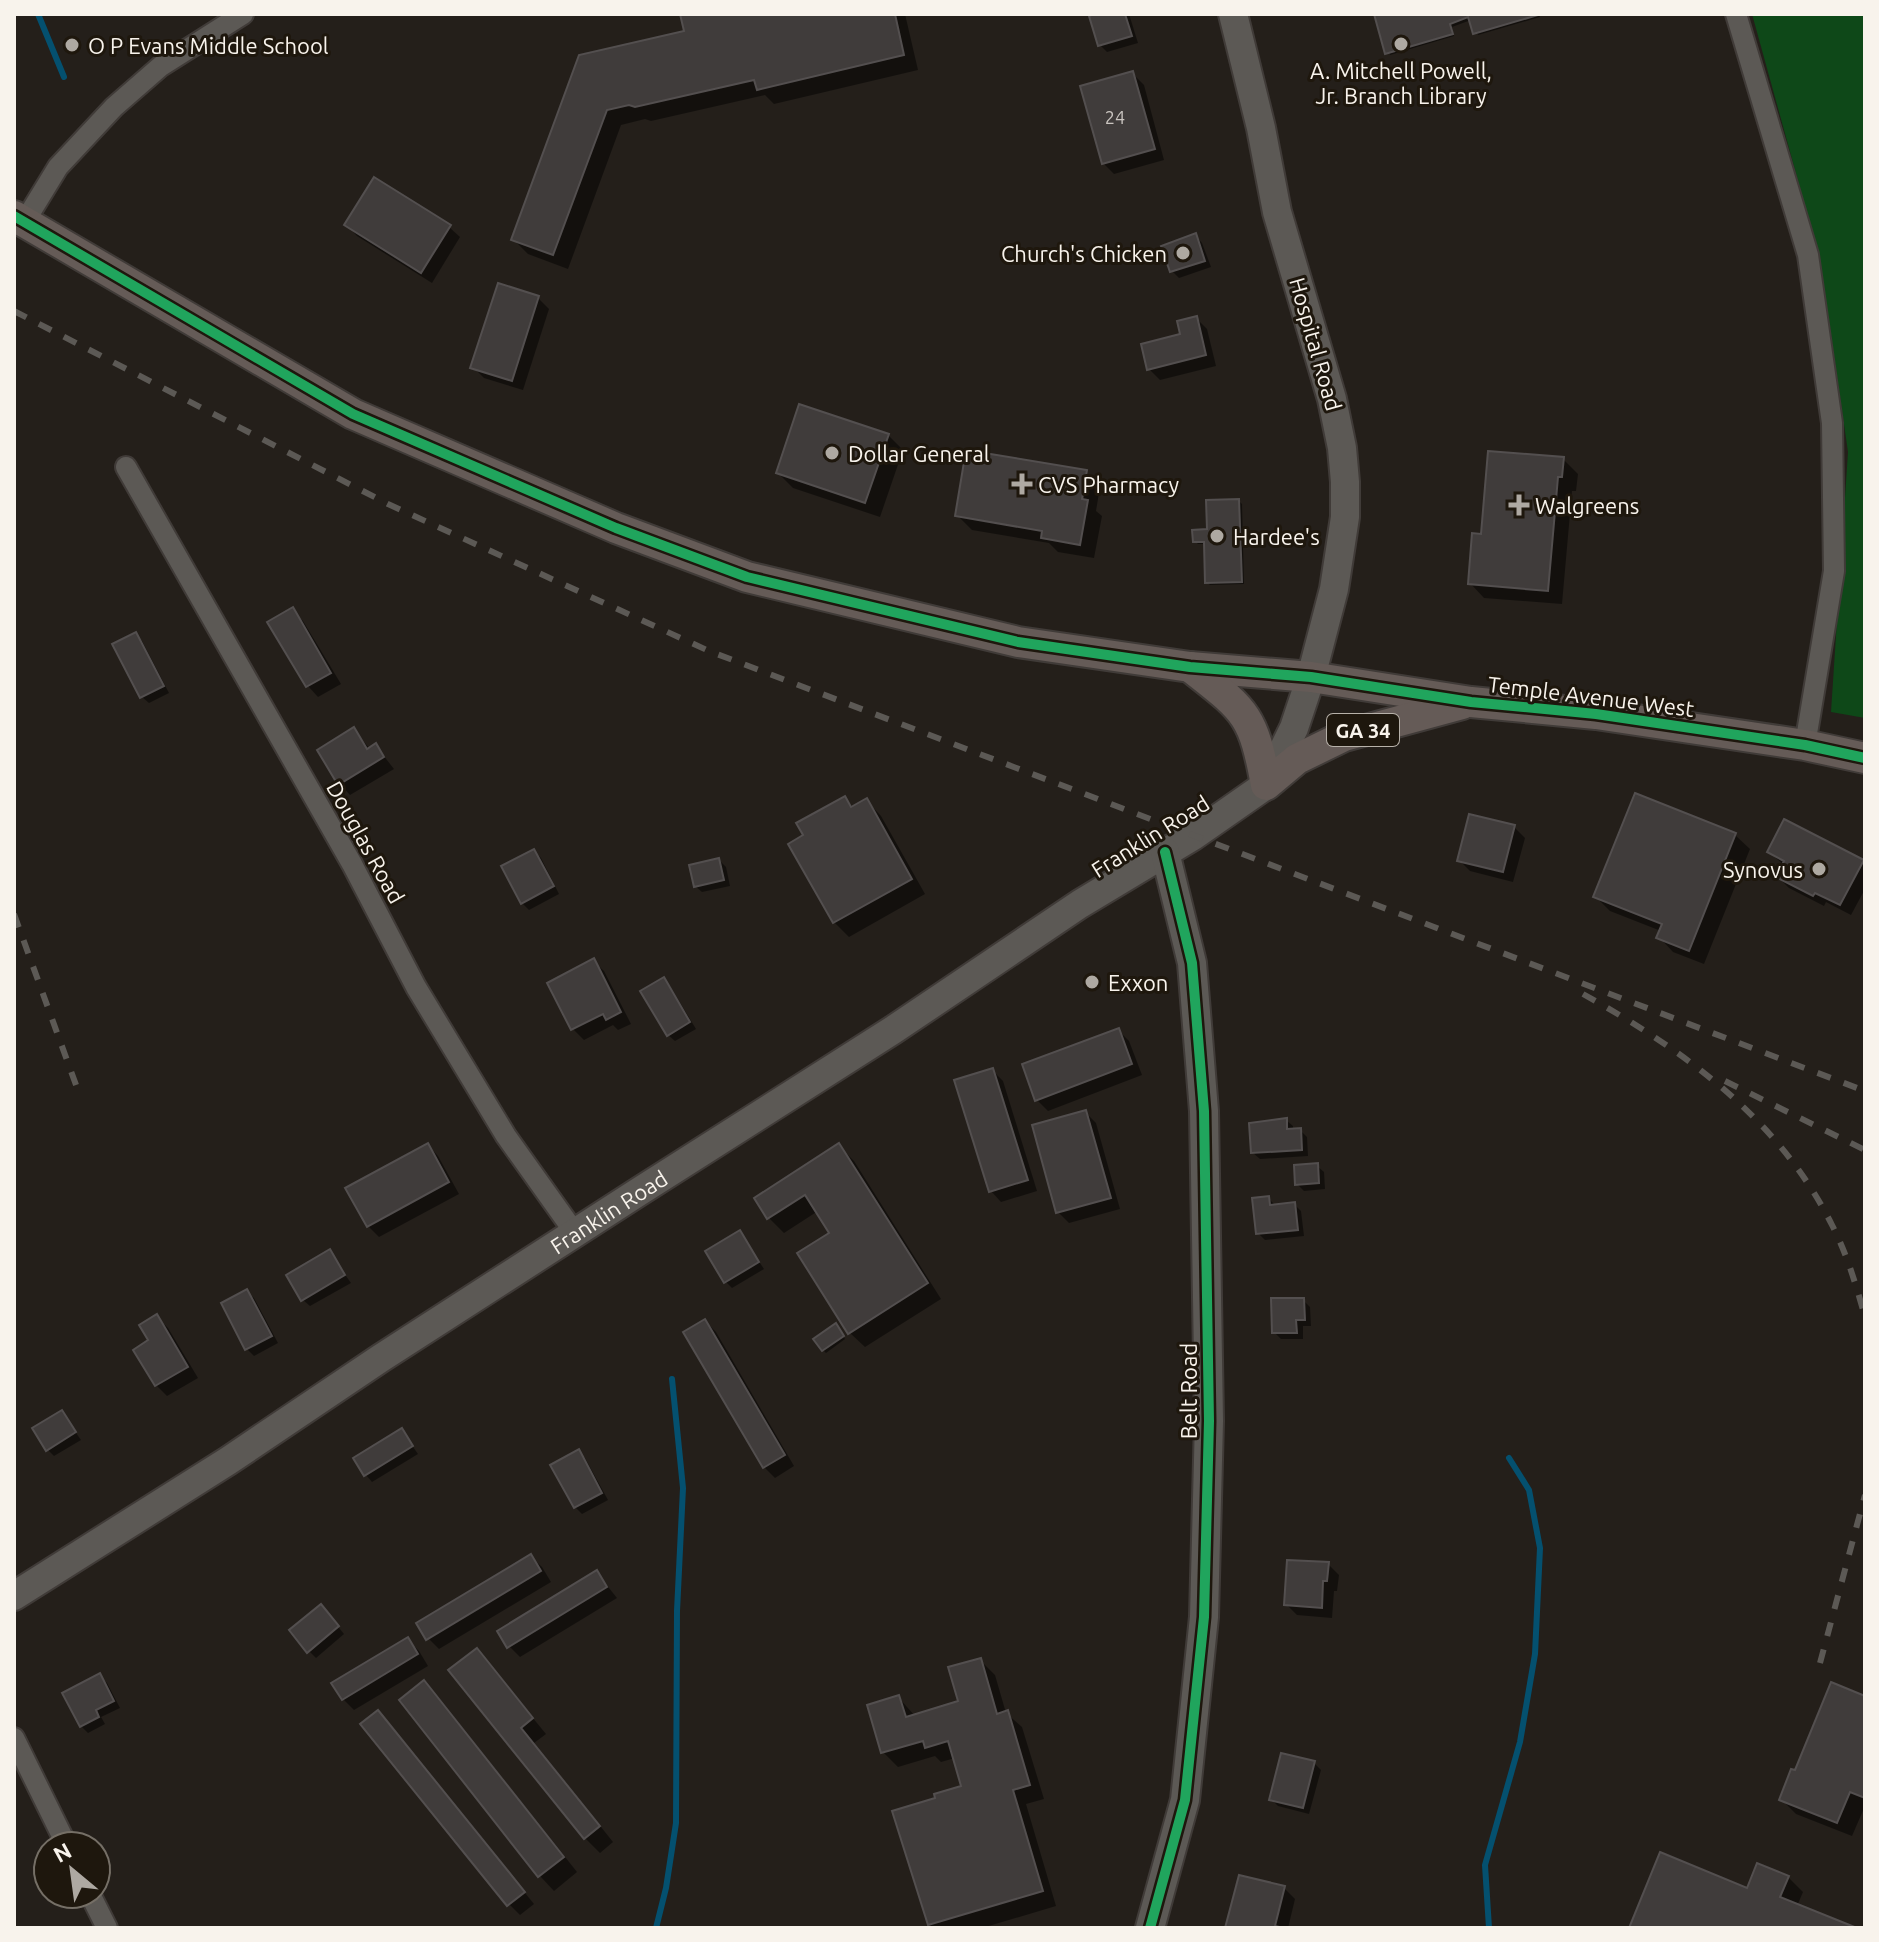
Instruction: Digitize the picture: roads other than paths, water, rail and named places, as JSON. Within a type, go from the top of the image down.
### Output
[{"type":"main road","name":"Temple Avenue West","points":[[20,219],[353,414],[630,534],[747,577],[1018,642],[1190,667],[1311,677],[1471,702],[1596,714],[1805,745],[1865,758]]},
{"type":"main road","points":[[1190,667],[1231,699],[1247,716],[1259,745],[1266,785]]},
{"type":"main road","name":"GA 34","points":[[1266,785],[1297,759],[1344,736],[1471,702]]},
{"type":"street","points":[[20,219],[58,167],[114,107],[161,66],[243,14]]},
{"type":"street","name":"Hospital Road","points":[[1233,14],[1261,128],[1277,212],[1326,373],[1342,448],[1345,517],[1334,589],[1311,677]]},
{"type":"street","points":[[1736,14],[1808,255],[1832,423],[1834,571],[1805,745]]},
{"type":"street","name":"Douglas Road","points":[[126,467],[352,864],[416,987],[506,1136],[575,1233]]},
{"type":"street","name":"GA 34","points":[[1266,785],[1294,728],[1311,677]]},
{"type":"street","name":"Franklin Road","points":[[14,1596],[228,1461],[1266,785]]},
{"type":"street","name":"Belt Road","points":[[1150,1928],[1185,1800],[1204,1617],[1208,1436],[1204,1111],[1192,963],[1165,852]]},
{"type":"street","points":[[14,1738],[59,1830]]},
{"type":"street","points":[[98,1910],[107,1928]]},
{"type":"waterway","points":[[38,14],[64,77]]},
{"type":"waterway","points":[[656,1928],[676,1823],[677,1611],[683,1488],[672,1379]]},
{"type":"waterway","points":[[1489,1928],[1485,1865],[1520,1742],[1535,1654],[1540,1548],[1529,1490],[1509,1458]]},
{"type":"railway","points":[[14,311],[388,504],[709,651],[1865,1091]]},
{"type":"railway","points":[[14,914],[80,1096]]},
{"type":"railway","points":[[1583,994],[1692,1064],[1757,1120],[1785,1152],[1832,1225],[1851,1270],[1865,1317]]},
{"type":"railway","points":[[1725,1081],[1865,1150]]},
{"type":"railway","points":[[1820,1663],[1865,1495]]},
{"type":"place","name":"A. Mitchell Powell, Jr. Branch Library","points":[[1401,44]]},
{"type":"place","name":"O P Evans Middle School","points":[[72,45]]},
{"type":"place","name":"Church's Chicken","points":[[1183,253]]},
{"type":"place","name":"Dollar General","points":[[832,453]]},
{"type":"place","name":"CVS Pharmacy","points":[[1022,484]]},
{"type":"place","name":"Walgreens","points":[[1519,505]]},
{"type":"place","name":"Hardee's","points":[[1217,536]]},
{"type":"place","name":"Synovus","points":[[1819,869]]},
{"type":"place","name":"Exxon","points":[[1092,982]]}]
